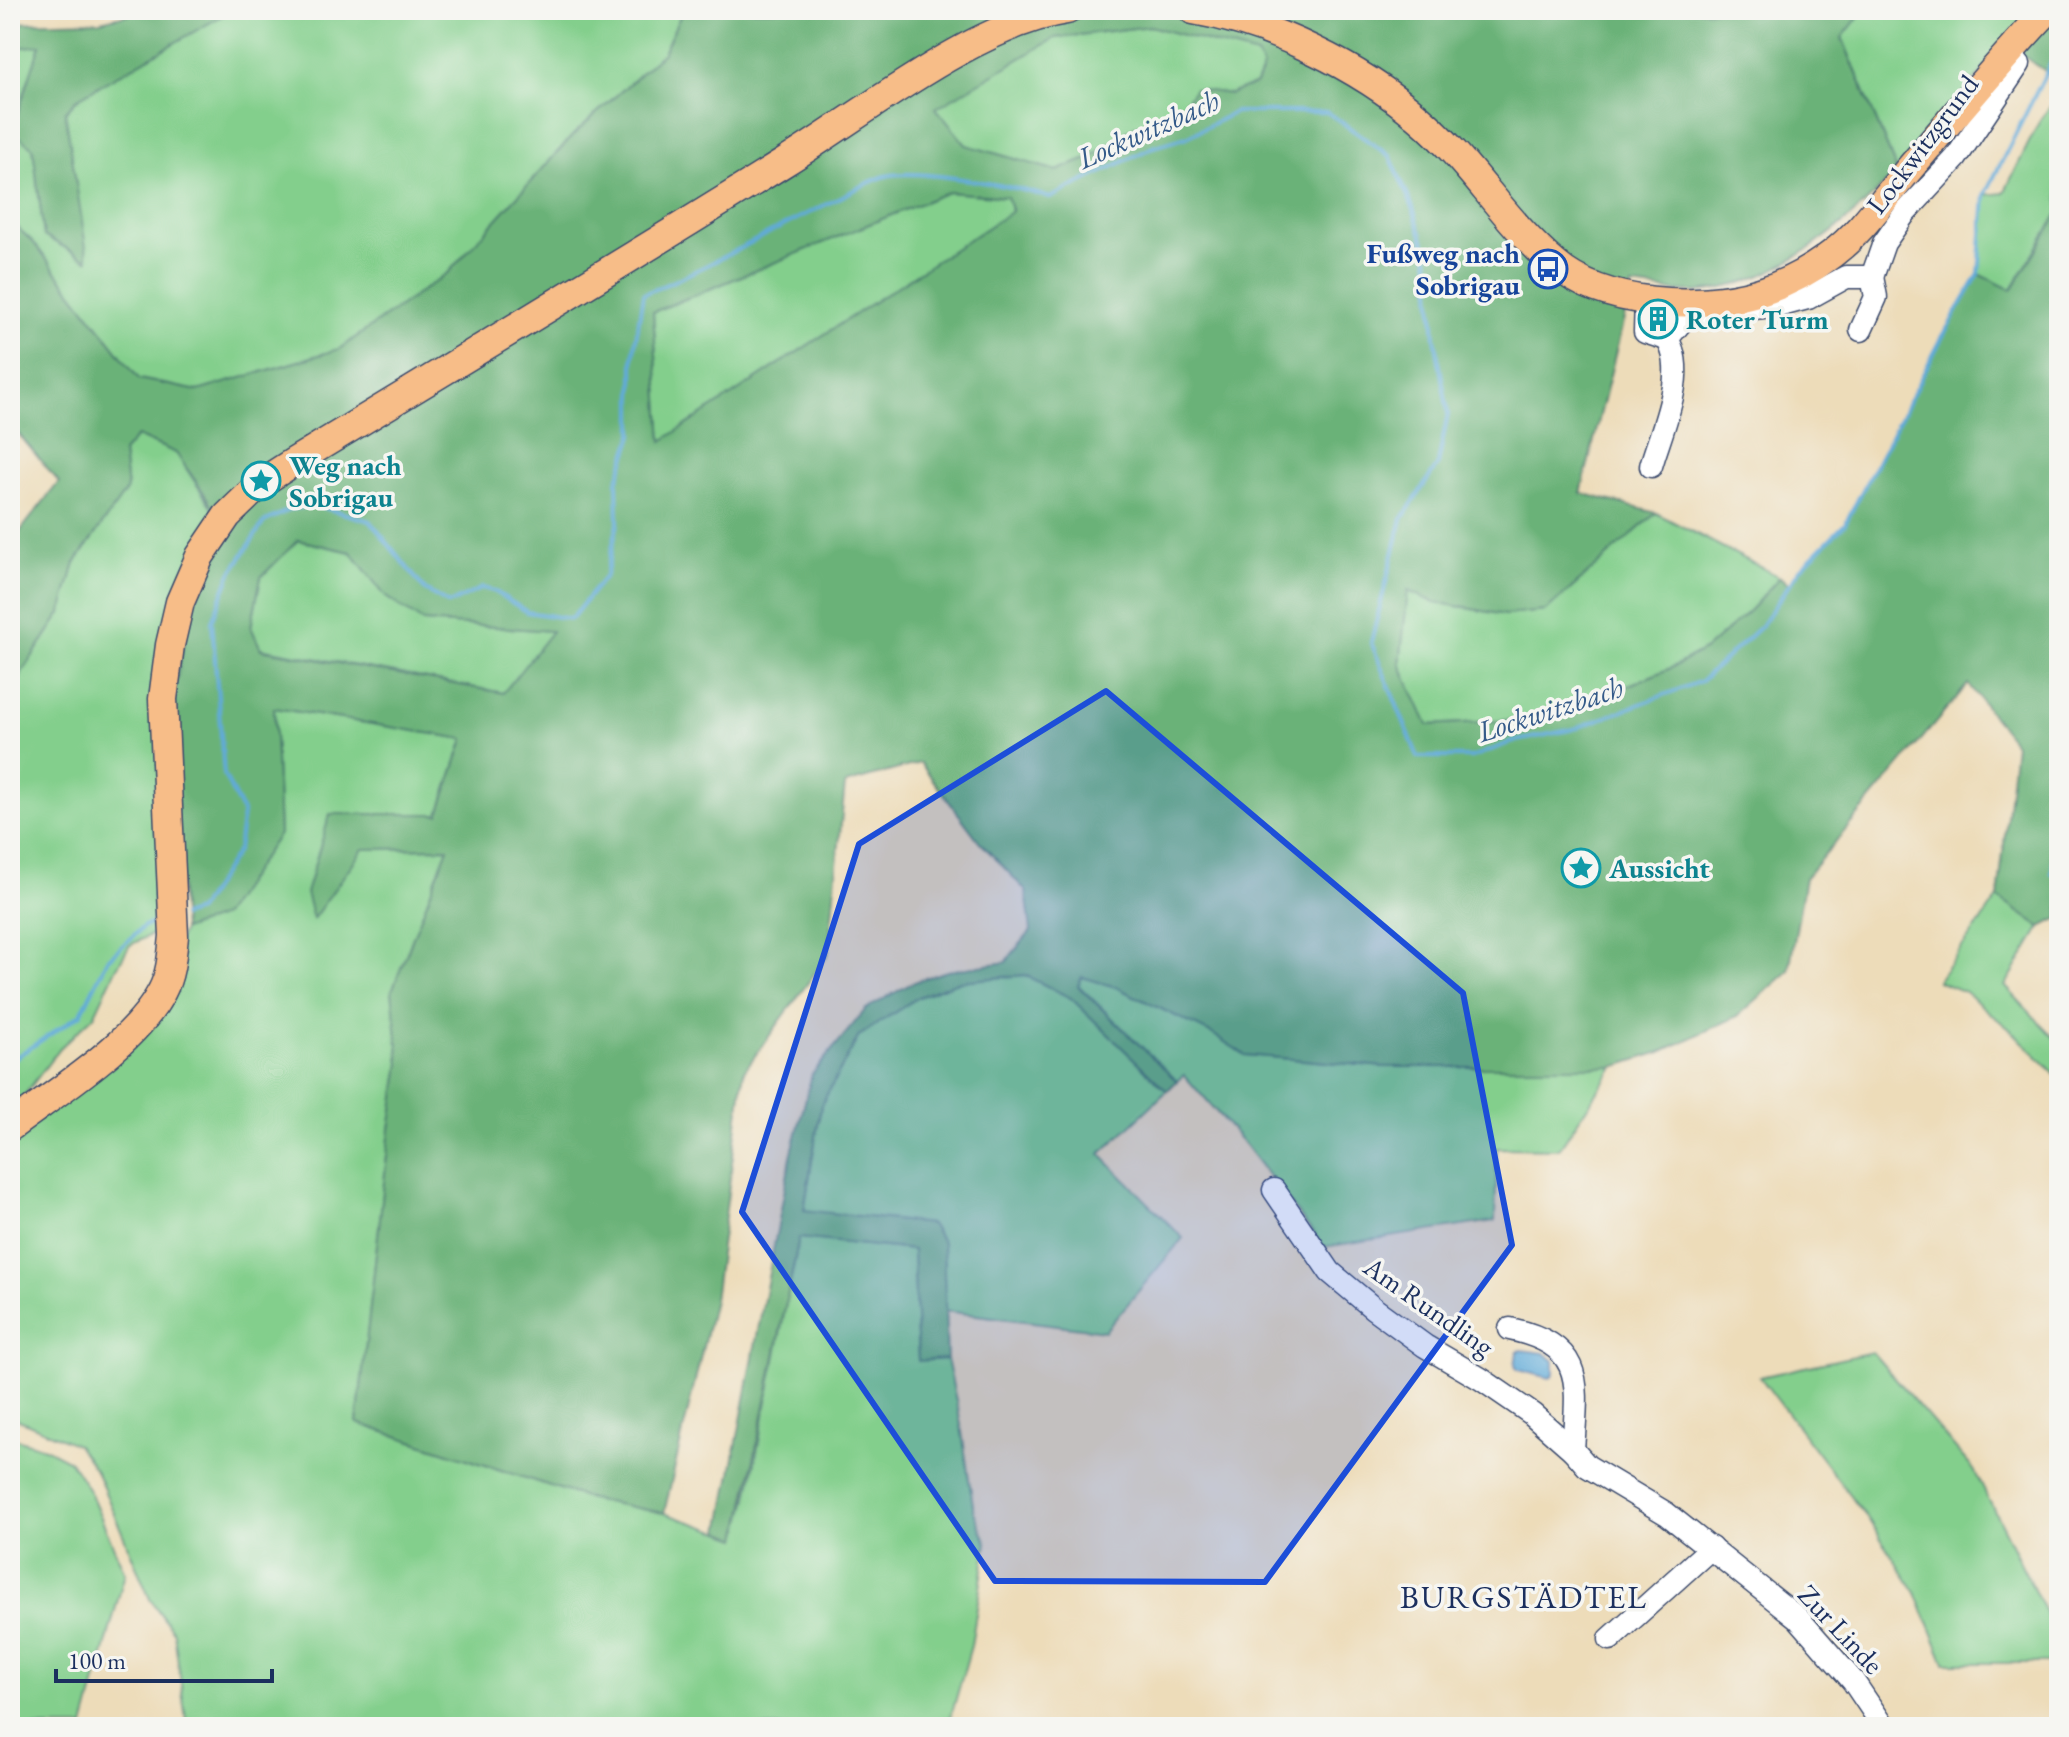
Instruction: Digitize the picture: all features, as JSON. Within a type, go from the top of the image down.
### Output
[{"type":"main road","points":[[10,1127],[116,1046],[145,1016],[162,991],[171,967],[174,936],[163,699],[170,645],[180,602],[200,556],[227,516],[261,483],[292,463],[636,256],[919,75],[1016,24],[1067,10]]},
{"type":"main road","points":[[1193,10],[1260,28],[1356,74],[1420,118],[1536,246],[1568,275],[1599,290],[1646,299],[1693,303],[1756,293],[1813,267],[1853,236],[2048,10]]},
{"type":"street","name":"Lockwitzgrund","points":[[1861,330],[1876,297],[1872,277],[1884,243],[1905,213],[1956,158],[2019,64],[2008,54]]},
{"type":"street","points":[[1667,339],[1687,315],[1782,305],[1808,298],[1846,277],[1872,277]]},
{"type":"street","points":[[1646,299],[1645,332],[1667,339],[1672,348],[1677,378],[1651,466]]},
{"type":"street","name":"Am Rundling","points":[[1274,1190],[1330,1272],[1425,1346],[1532,1414],[1580,1458]]},
{"type":"street","name":"Am Rundling","points":[[1510,1329],[1535,1335],[1562,1352],[1577,1387],[1580,1458]]},
{"type":"street","name":"Zur Linde","points":[[1580,1458],[1667,1514],[1798,1618],[1853,1681],[1884,1727]]},
{"type":"street","points":[[1610,1639],[1711,1548]]},
{"type":"highlighted area","points":[[1106,691],[1463,993],[1512,1245],[1265,1582],[995,1581],[742,1212],[859,844]]},
{"type":"green space","points":[[147,10],[232,10],[78,98],[65,112],[88,260],[44,236],[33,148],[12,131],[40,45],[10,49],[10,23],[100,21]]},
{"type":"green space","points":[[232,10],[683,10],[663,53],[573,135],[449,272],[339,349],[198,391],[139,379],[33,242],[10,221],[10,49],[41,44],[12,130],[33,148],[44,236],[87,260],[65,112],[78,98]]},
{"type":"green space","points":[[683,10],[1864,10],[1842,38],[1897,171],[1855,213],[1806,251],[1752,279],[1723,288],[1694,292],[1632,286],[1581,493],[1656,513],[1546,611],[1505,615],[1434,602],[1408,591],[1400,664],[1428,725],[1515,720],[1572,708],[1671,668],[1706,649],[1751,609],[1780,577],[1789,585],[1800,569],[1845,524],[1944,334],[1979,274],[2012,290],[2059,212],[2059,918],[2041,927],[1998,898],[2015,744],[1968,684],[1805,878],[1789,971],[1738,1016],[1661,1052],[1614,1067],[1385,1067],[1245,1055],[1211,1033],[1116,987],[1082,977],[1078,986],[1177,1081],[1167,1091],[1071,998],[1025,975],[960,981],[918,997],[859,1036],[821,1105],[804,1210],[931,1224],[943,1243],[947,1359],[918,1361],[913,1250],[799,1238],[738,1538],[720,1531],[791,1156],[812,1074],[866,1009],[928,977],[1006,962],[1031,931],[1026,891],[979,841],[920,763],[845,784],[828,955],[744,1071],[714,1300],[664,1513],[590,1499],[357,1423],[400,1064],[392,991],[448,848],[363,849],[313,919],[306,893],[330,814],[439,814],[464,739],[274,708],[279,834],[223,916],[183,930],[171,707],[195,587],[226,531],[176,453],[137,436],[123,452],[127,489],[75,563],[61,613],[22,672],[10,708],[10,544],[59,482],[10,424],[10,221],[33,242],[139,379],[198,391],[339,349],[449,272],[573,135],[663,53]],"holes":[[[1150,26],[1257,55],[1263,67],[1256,84],[1230,94],[1195,89],[1175,114],[1134,127],[1090,158],[1057,171],[966,145],[936,108],[1055,38]],[[948,192],[1007,197],[1012,211],[662,441],[653,312]],[[298,540],[351,552],[386,597],[423,622],[552,631],[503,693],[261,649],[251,627],[261,577]]]},
{"type":"green space","points":[[1864,10],[2035,10],[1897,171],[1842,37]]},
{"type":"green space","points":[[2059,10],[2059,80],[2020,54]]},
{"type":"green space","points":[[1150,26],[1257,55],[1263,67],[1256,84],[1230,94],[1195,89],[1175,114],[1134,127],[1090,158],[1057,171],[966,145],[935,108],[1055,38]]},
{"type":"green space","points":[[2058,97],[2059,212],[2011,290],[1979,274],[1985,195],[2004,193],[2041,118]]},
{"type":"green space","points":[[948,192],[1007,197],[1012,212],[662,442],[653,312]]},
{"type":"green space","points":[[137,436],[176,453],[216,514],[156,932],[130,945],[94,1016],[60,1048],[23,1097],[10,1106],[10,708],[22,672],[61,613],[75,563],[127,489],[123,452]]},
{"type":"green space","points":[[1656,513],[1780,577],[1751,609],[1706,649],[1671,668],[1572,708],[1515,720],[1427,725],[1400,664],[1407,590],[1434,602],[1505,615],[1546,611]]},
{"type":"green space","points":[[298,540],[351,552],[386,597],[423,622],[553,631],[504,693],[260,648],[251,628],[261,577]]},
{"type":"green space","points":[[274,708],[464,739],[439,814],[330,814],[313,918],[362,849],[448,848],[392,991],[400,1064],[357,1423],[590,1499],[664,1513],[738,1538],[799,1238],[913,1250],[918,1360],[947,1359],[974,1512],[987,1543],[971,1646],[948,1727],[187,1727],[174,1633],[150,1599],[97,1473],[77,1445],[10,1416],[10,1140],[133,1046],[183,930],[223,915],[279,834]]},
{"type":"green space","points":[[1998,898],[2041,927],[2005,986],[2059,1043],[2059,1078],[2013,1032],[1965,992],[1937,981]]},
{"type":"green space","points":[[1025,975],[1071,998],[1167,1091],[1100,1154],[1183,1238],[1105,1331],[945,1311],[943,1243],[804,1211],[821,1105],[859,1036],[918,997],[960,981]]},
{"type":"green space","points":[[1082,977],[1116,987],[1211,1033],[1245,1055],[1385,1067],[1614,1067],[1559,1149],[1497,1148],[1495,1221],[1324,1247],[1241,1140],[1184,1075],[1177,1081],[1078,985]]},
{"type":"green space","points":[[1872,1352],[1974,1470],[2059,1640],[2059,1663],[1945,1663],[1916,1593],[1868,1519],[1760,1377]]},
{"type":"green space","points":[[10,1437],[45,1448],[70,1461],[91,1494],[125,1573],[84,1727],[10,1727]]},
{"type":"water","points":[[1517,1352],[1545,1353],[1554,1361],[1554,1374],[1550,1378],[1518,1370],[1515,1366]]},
{"type":"waterway","name":"Lockwitzbach","points":[[182,916],[198,911],[238,850],[243,813],[224,775],[212,621],[230,575],[264,522],[291,509],[314,505],[370,521],[425,590],[449,604],[482,588],[494,591],[527,612],[571,619],[606,575],[618,523],[617,482],[633,435],[633,358],[643,294],[886,176],[900,174],[968,180],[1050,198],[1153,147],[1187,137],[1235,112],[1327,112],[1390,156],[1413,208],[1428,255],[1435,338],[1448,413],[1438,464],[1402,519],[1371,642],[1418,757],[1473,757],[1512,742],[1574,729],[1701,681],[1761,626],[1800,569],[1845,524],[1944,334],[1979,274],[1985,195],[2059,47]]},
{"type":"waterway","points":[[2052,873],[2055,851],[2059,845]]},
{"type":"waterway","name":"Lockwitzbach","points":[[10,1061],[81,1014],[108,959],[144,926],[162,921]]},
{"type":"place","name":"Fußweg nach Sobrigau","points":[[1548,269]]},
{"type":"place","name":"Roter Turm","points":[[1658,319]]},
{"type":"place","name":"Weg nach Sobrigau","points":[[261,481]]},
{"type":"place","name":"Aussicht","points":[[1581,868]]},
{"type":"district","name":"BURGSTÄDTEL","points":[[1524,1597]]}]
